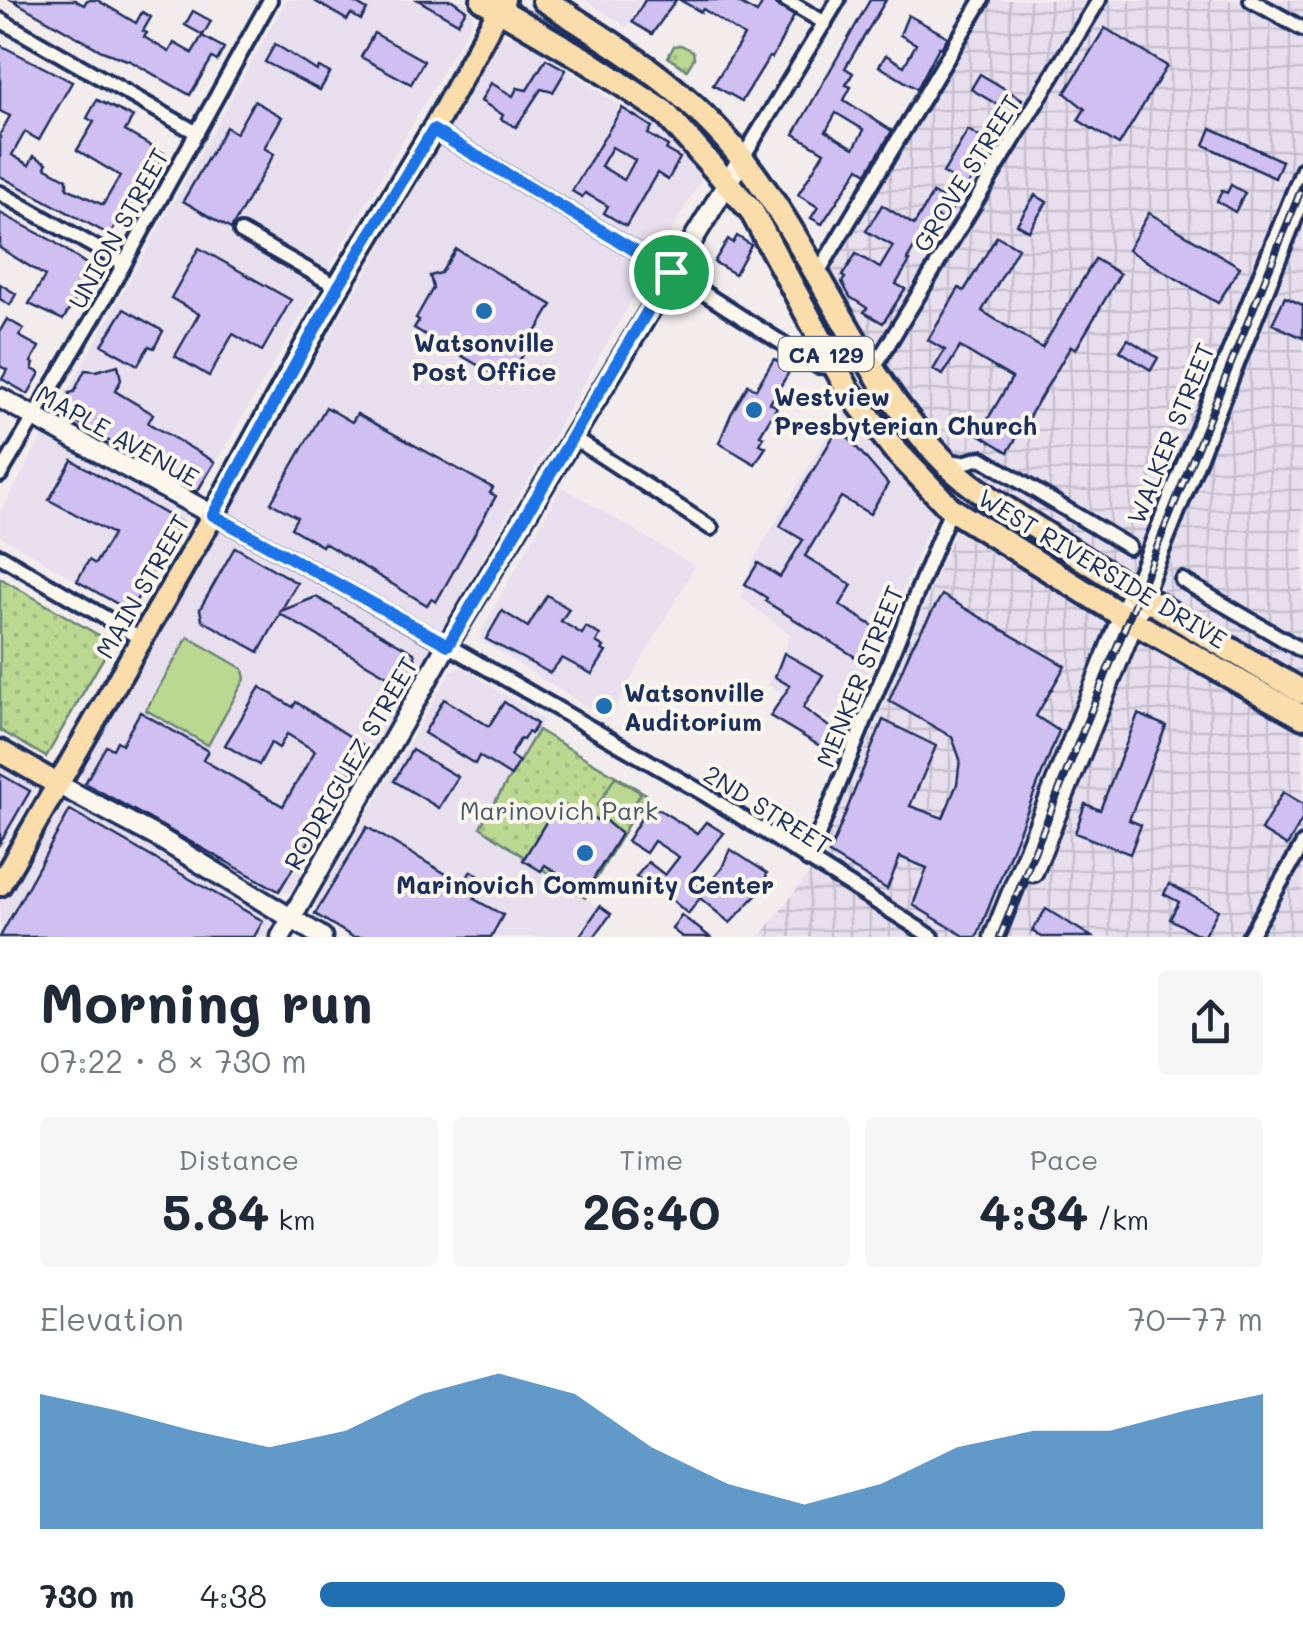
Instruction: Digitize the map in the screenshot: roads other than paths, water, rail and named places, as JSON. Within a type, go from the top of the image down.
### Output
[{"type":"highway","name":"WEST RIVERSIDE DRIVE","points":[[544,0],[675,87],[742,158],[769,196],[872,369],[944,461],[966,481],[1138,595],[1303,692]]},
{"type":"highway","name":"WEST RIVERSIDE DRIVE","points":[[495,3],[664,112],[727,181],[751,210],[833,366],[894,449],[951,510],[1128,619],[1303,718]]},
{"type":"main road","name":"MAIN STREET","points":[[0,885],[213,515],[338,287],[433,130],[495,3]]},
{"type":"main road","points":[[0,751],[56,784]]},
{"type":"street","name":"UNION STREET","points":[[0,475],[198,133],[270,0]]},
{"type":"street","points":[[786,0],[825,22]]},
{"type":"street","name":"RODRIGUEZ STREET","points":[[281,937],[448,645],[838,0]]},
{"type":"street","points":[[816,276],[982,0]]},
{"type":"street","name":"GROVE STREET","points":[[872,369],[1099,0]]},
{"type":"street","points":[[1251,0],[1303,29]]},
{"type":"street","points":[[0,20],[198,133]]},
{"type":"street","points":[[433,130],[671,272],[818,366],[833,366]]},
{"type":"street","name":"WALKER STREET","points":[[1138,595],[1303,169]]},
{"type":"street","points":[[0,194],[122,263]]},
{"type":"street","name":"WALKER STREET","points":[[994,937],[1303,199]]},
{"type":"street","points":[[241,232],[338,287]]},
{"type":"street","name":"MAPLE AVENUE","points":[[0,398],[213,515]]},
{"type":"street","points":[[574,438],[711,528]]},
{"type":"street","points":[[944,461],[963,463],[981,458],[1129,547]]},
{"type":"street","name":"MENKER STREET","points":[[808,860],[951,510]]},
{"type":"street","name":"2ND STREET","points":[[213,515],[448,645],[703,794],[932,937]]},
{"type":"street","points":[[0,556],[140,638]]},
{"type":"street","points":[[1182,580],[1303,651]]},
{"type":"street","name":"WALKER STREET","points":[[1006,937],[1128,619]]},
{"type":"street","points":[[56,784],[161,839],[322,937]]},
{"type":"street","points":[[1249,937],[1303,844]]},
{"type":"railway","points":[[1000,937],[1303,185]]},
{"type":"place","name":"Watsonville Post Office","points":[[484,311]]},
{"type":"place","name":"Westview Presbyterian Church","points":[[754,410]]},
{"type":"place","name":"Watsonville Auditorium","points":[[604,706]]},
{"type":"place","name":"Marinovich Community Center","points":[[585,853]]},
{"type":"park label","name":"Marinovich Park","points":[[559,810]]}]
